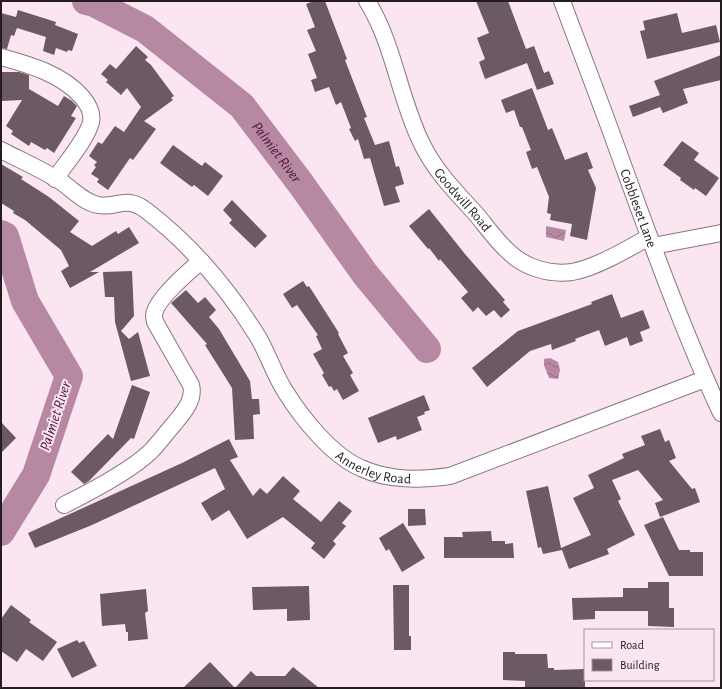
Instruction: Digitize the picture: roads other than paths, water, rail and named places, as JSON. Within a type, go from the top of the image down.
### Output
[{"type":"street","name":"Goodwill Road","points":[[367,1],[379,23],[421,142],[442,176],[510,254],[524,263],[541,270],[572,272],[651,242],[721,233]]},
{"type":"street","name":"Cobbleset Lane","points":[[562,1],[614,138],[651,242],[705,379],[721,413]]},
{"type":"street","points":[[1,57],[29,65],[66,82],[87,104],[92,113],[91,122],[87,132],[55,179]]},
{"type":"street","name":"Annerley Road","points":[[1,150],[55,179],[86,201],[97,205],[106,206],[122,202],[130,202],[146,210],[180,240],[201,261],[224,288],[258,338],[285,391],[305,420],[324,441],[349,462],[376,474],[414,479],[450,476],[705,379]]},
{"type":"street","points":[[64,505],[125,471],[146,456],[184,412],[193,396],[191,385],[155,322],[154,316],[171,288],[201,261]]},
{"type":"water","points":[[546,226],[566,230],[564,241],[546,237]]},
{"type":"water","points":[[550,358],[558,362],[560,370],[558,379],[549,378],[544,365],[544,359]]},
{"type":"waterway","name":"Palmiet River","points":[[86,1],[94,3],[145,29],[242,106],[301,184],[365,274],[427,349]]},
{"type":"waterway","name":"Palmiet River","points":[[1,234],[5,236],[25,301],[69,376],[36,475],[1,532]]}]
